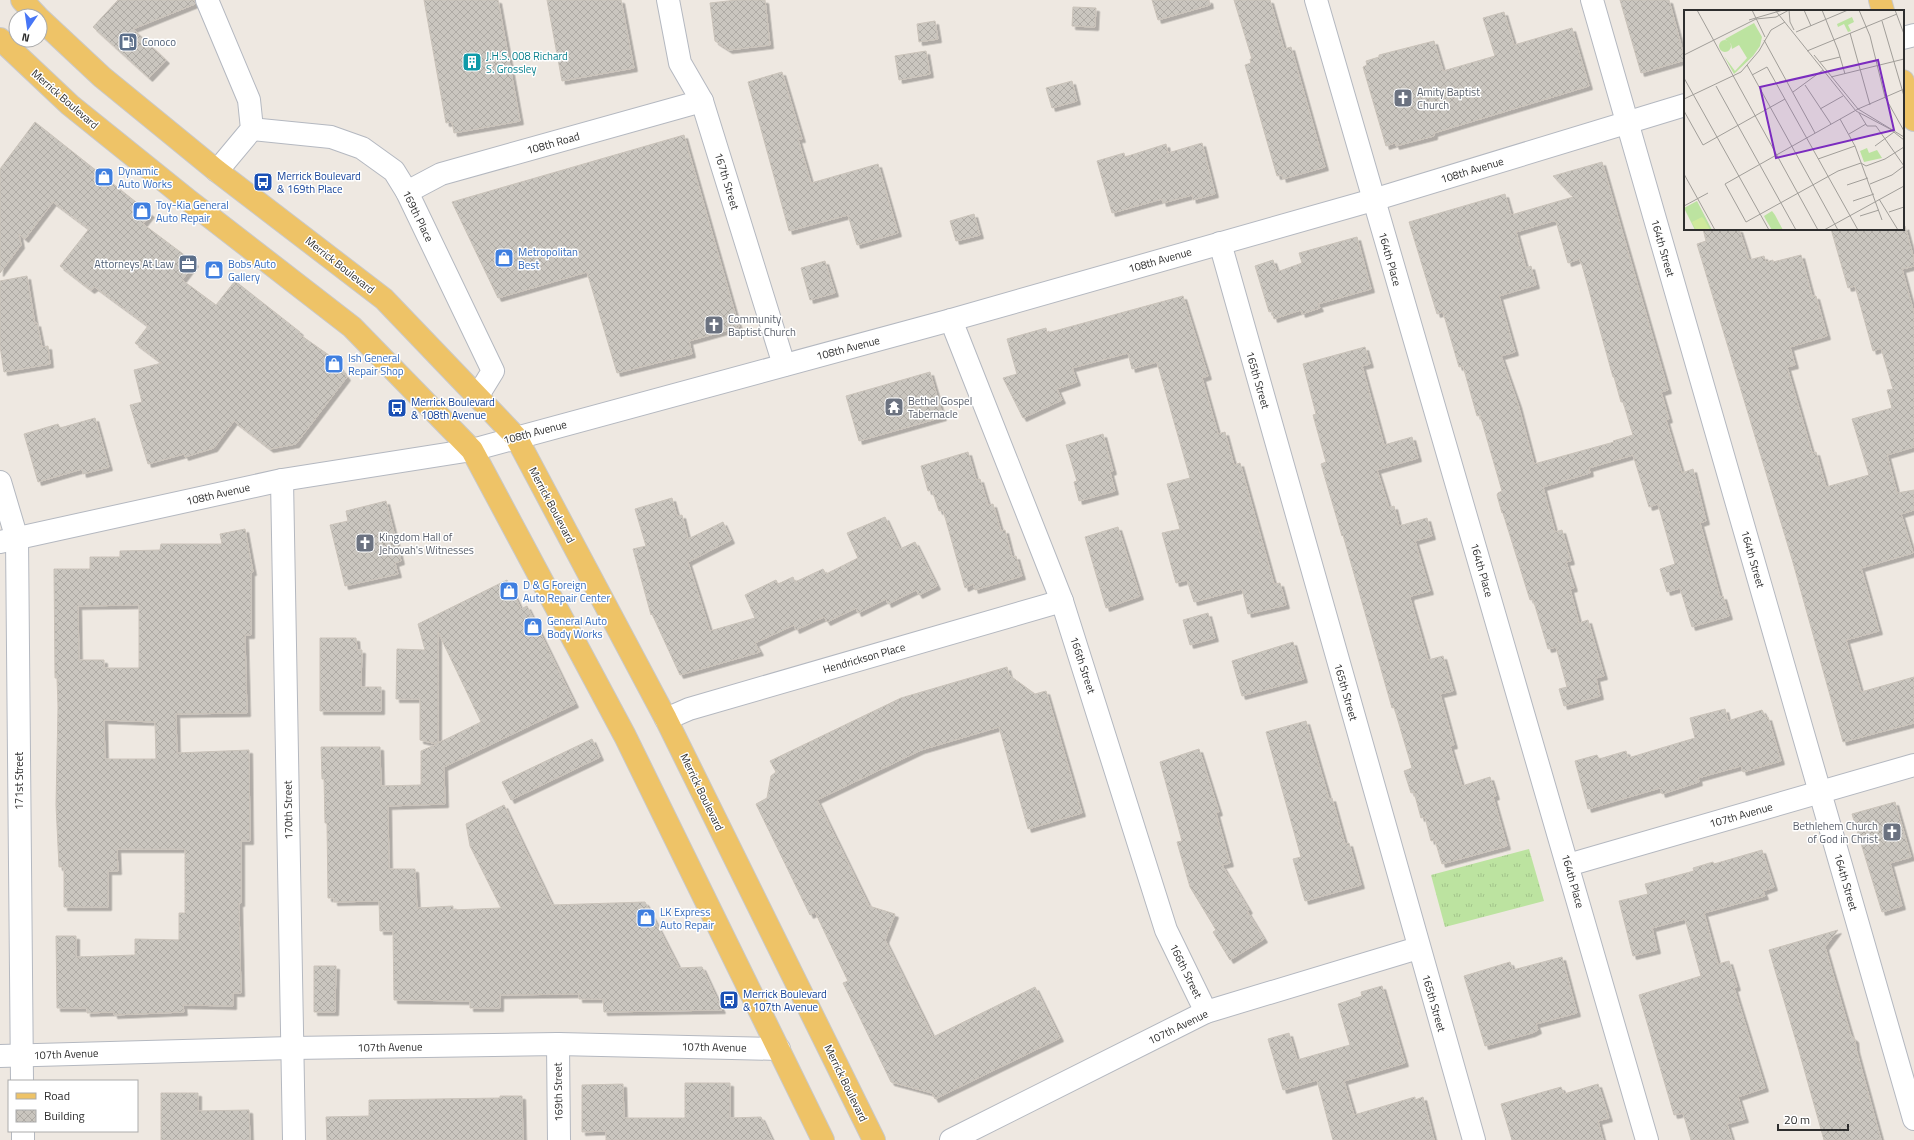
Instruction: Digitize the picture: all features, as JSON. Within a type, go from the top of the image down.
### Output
[{"type":"main road","points":[[22,0],[30,8]]},
{"type":"main road","points":[[1880,0],[1883,10]]},
{"type":"main road","name":"Merrick Boulevard","points":[[48,26],[102,77],[217,171],[384,300],[516,437],[666,719],[874,1140]]},
{"type":"main road","name":"Merrick Boulevard","points":[[0,39],[70,104],[188,200],[352,327],[472,450],[625,736],[823,1140]]},
{"type":"main road","points":[[1904,85],[1914,120]]},
{"type":"street","points":[[207,0],[249,100],[252,129],[217,171]]},
{"type":"street","name":"167th Street","points":[[668,0],[680,63],[702,101],[784,365]]},
{"type":"street","name":"164th Place","points":[[1316,0],[1647,1140]]},
{"type":"street","name":"164th Street","points":[[1592,0],[1914,1119]]},
{"type":"street","points":[[1904,38],[1914,35]]},
{"type":"street","name":"108th Road","points":[[407,192],[442,174],[702,101]]},
{"type":"street","name":"108th Avenue","points":[[8,541],[282,480],[472,450],[951,320],[1373,200],[1627,124],[1684,105]]},
{"type":"street","name":"169th Place","points":[[252,129],[331,137],[362,148],[394,171],[407,192],[493,371],[477,397]]},
{"type":"street","name":"165th Street","points":[[1220,243],[1418,948],[1474,1140]]},
{"type":"street","name":"166th Street","points":[[951,320],[1062,601],[1166,930],[1206,1012]]},
{"type":"street","name":"170th Street","points":[[282,480],[294,1140]]},
{"type":"street","name":"171st Street","points":[[0,482],[8,541],[10,1056],[22,1080]]},
{"type":"street","name":"Hendrickson Place","points":[[666,719],[689,709],[1062,601]]},
{"type":"street","name":"107th Avenue","points":[[1568,865],[1914,765]]},
{"type":"street","name":"107th Avenue","points":[[951,1140],[1206,1012],[1418,948]]},
{"type":"street","name":"107th Avenue","points":[[10,1056],[292,1048],[558,1044],[779,1049]]},
{"type":"street","name":"169th Street","points":[[558,1044],[559,1140]]},
{"type":"green space","points":[[1529,849],[1544,901],[1445,927],[1431,875]]},
{"type":"building","points":[[118,0],[195,0],[195,4],[133,29],[166,60],[149,78],[93,27]]},
{"type":"building","name":"J.H.S. 008 Richard S. Grossley","points":[[424,0],[498,0],[520,121],[454,133],[452,122],[446,123]]},
{"type":"building","name":"J.H.S. 008 Richard S. Grossley","points":[[547,0],[621,0],[634,68],[562,81]]},
{"type":"building","points":[[737,0],[765,0],[770,45],[729,50],[715,41],[710,3]]},
{"type":"building","points":[[1152,0],[1209,0],[1210,5],[1158,20]]},
{"type":"building","points":[[1234,0],[1270,0],[1284,49],[1291,47],[1325,167],[1283,179],[1282,175],[1277,176],[1245,65],[1251,63],[1250,59],[1252,59]]},
{"type":"building","points":[[1620,0],[1669,0],[1684,60],[1641,73]]},
{"type":"building","points":[[1073,7],[1096,8],[1095,27],[1072,26]]},
{"type":"building","points":[[1504,12],[1514,45],[1572,28],[1589,86],[1434,133],[1434,136],[1396,146],[1395,143],[1386,146],[1363,67],[1367,65],[1366,61],[1379,57],[1379,55],[1434,41],[1443,71],[1495,56],[1483,18]]},
{"type":"building","points":[[935,21],[938,39],[919,42],[917,24]]},
{"type":"building","points":[[926,51],[930,74],[899,80],[895,56]]},
{"type":"building","points":[[782,72],[802,139],[798,139],[811,183],[878,164],[898,233],[857,245],[848,215],[789,231],[748,82]]},
{"type":"building","points":[[1072,81],[1077,101],[1052,108],[1046,88]]},
{"type":"building","points":[[35,122],[151,214],[143,224],[195,263],[182,280],[216,305],[235,281],[300,332],[299,334],[333,358],[347,377],[296,444],[270,449],[234,421],[214,448],[185,457],[184,454],[148,464],[130,405],[142,402],[134,370],[162,363],[135,343],[148,326],[95,287],[91,290],[60,266],[89,229],[53,202],[25,239],[19,234],[21,245],[0,273],[0,169]]},
{"type":"building","points":[[684,135],[739,327],[689,341],[692,354],[617,373],[587,272],[498,298],[452,202]]},
{"type":"building","points":[[1202,143],[1215,194],[1193,200],[1192,195],[1163,203],[1162,199],[1112,213],[1097,161],[1124,153],[1125,157],[1166,144],[1168,153]]},
{"type":"building","points":[[1602,162],[1668,390],[1661,392],[1669,419],[1666,420],[1682,473],[1693,469],[1706,521],[1700,523],[1720,597],[1723,596],[1729,616],[1692,627],[1680,588],[1667,592],[1660,569],[1675,564],[1658,504],[1649,507],[1633,455],[1589,468],[1590,473],[1543,487],[1555,532],[1562,530],[1571,561],[1566,562],[1574,588],[1570,589],[1579,623],[1588,620],[1604,676],[1596,678],[1600,696],[1564,706],[1559,689],[1567,687],[1556,647],[1548,649],[1533,599],[1530,600],[1497,495],[1502,491],[1480,415],[1477,416],[1463,366],[1459,367],[1443,312],[1437,314],[1409,222],[1505,194],[1511,215],[1573,197],[1553,176]],"holes":[[[1556,221],[1568,263],[1579,259],[1582,265],[1613,377],[1621,402],[1623,402],[1633,435],[1613,441],[1614,442],[1534,464],[1518,404],[1501,356],[1515,352],[1499,296],[1536,285],[1531,266],[1526,268],[1516,232]]]},
{"type":"building","points":[[974,214],[980,235],[956,241],[950,221]]},
{"type":"building","points":[[1905,226],[1914,259],[1914,266],[1902,269],[1914,313],[1914,447],[1887,455],[1897,493],[1914,490],[1914,510],[1901,514],[1913,553],[1861,568],[1879,631],[1846,640],[1861,692],[1914,677],[1914,723],[1843,742],[1792,559],[1697,244],[1706,241],[1703,230],[1739,230],[1749,260],[1764,256],[1766,262],[1773,260],[1773,262],[1801,255],[1812,296],[1816,296],[1827,336],[1790,347],[1795,365],[1787,367],[1812,453],[1816,452],[1826,487],[1869,475],[1852,419],[1892,408],[1887,390],[1893,389],[1881,348],[1873,351],[1855,286],[1848,288],[1831,230],[1904,230]]},
{"type":"building","points":[[1357,237],[1371,289],[1318,304],[1320,308],[1302,314],[1301,310],[1274,319],[1272,311],[1269,312],[1255,266],[1273,260],[1277,272],[1302,263],[1299,253]]},
{"type":"building","points":[[825,261],[835,293],[810,300],[801,268]]},
{"type":"building","points":[[27,276],[35,324],[37,323],[42,347],[48,346],[50,364],[4,372],[0,346],[0,281]]},
{"type":"building","points":[[1183,296],[1208,376],[1202,378],[1218,434],[1225,432],[1234,465],[1240,463],[1274,584],[1280,583],[1286,605],[1248,614],[1242,589],[1194,602],[1187,580],[1176,583],[1162,533],[1180,529],[1167,484],[1190,478],[1157,362],[1132,369],[1128,353],[1072,368],[1077,382],[1057,389],[1062,400],[1023,418],[1003,378],[1017,374],[1007,339],[1046,328],[1047,333]]},
{"type":"building","points":[[1365,347],[1370,364],[1362,366],[1384,445],[1412,437],[1418,458],[1377,470],[1389,508],[1394,506],[1399,526],[1427,518],[1432,536],[1415,541],[1430,591],[1411,596],[1410,598],[1428,660],[1443,656],[1453,691],[1440,694],[1454,745],[1450,746],[1462,786],[1490,777],[1496,796],[1493,797],[1507,846],[1442,864],[1435,840],[1431,841],[1425,817],[1421,818],[1414,792],[1411,793],[1404,771],[1412,768],[1394,707],[1392,708],[1343,535],[1342,536],[1321,464],[1326,462],[1313,415],[1316,414],[1303,364]]},
{"type":"building","name":"Bethel Gospel Tabernacle","points":[[930,372],[943,417],[859,441],[846,396]]},
{"type":"building","points":[[95,418],[109,467],[83,474],[82,469],[38,482],[24,434],[58,424],[60,428]]},
{"type":"building","points":[[1103,434],[1113,471],[1110,472],[1115,491],[1079,501],[1074,482],[1077,481],[1066,445]]},
{"type":"building","points":[[968,452],[976,480],[980,479],[988,505],[993,504],[1001,531],[1005,530],[1012,557],[1016,556],[1022,576],[975,590],[973,584],[965,588],[943,510],[939,511],[932,490],[928,491],[921,466]]},
{"type":"building","points":[[672,498],[677,516],[682,515],[688,539],[723,522],[731,540],[688,562],[710,631],[755,618],[745,595],[776,580],[778,584],[793,577],[795,582],[823,569],[826,574],[858,558],[847,533],[885,517],[900,549],[915,542],[937,586],[919,595],[916,590],[888,604],[886,599],[858,613],[856,608],[827,622],[824,617],[796,630],[794,625],[755,643],[760,652],[680,675],[652,614],[651,615],[633,549],[646,546],[635,509]]},
{"type":"building","name":"Kingdom Hall of Jehovah's Witnesses","points":[[386,501],[401,561],[395,563],[398,574],[345,586],[330,525],[348,521],[346,511]]},
{"type":"building","points":[[1118,527],[1140,596],[1106,608],[1085,537]]},
{"type":"building","points":[[245,529],[253,572],[251,572],[251,635],[245,635],[247,713],[176,714],[177,753],[249,750],[250,841],[241,841],[241,903],[239,903],[241,993],[233,993],[233,1006],[183,1005],[184,1012],[114,1015],[114,1012],[87,1013],[87,1008],[57,1008],[56,936],[76,936],[76,957],[135,955],[135,939],[179,940],[179,913],[185,913],[185,849],[117,849],[118,871],[108,871],[108,907],[64,907],[64,867],[59,867],[56,805],[58,707],[57,678],[55,678],[54,569],[90,569],[90,557],[120,557],[120,551],[160,550],[161,544],[222,544],[220,534]],"holes":[[[139,605],[139,668],[104,668],[104,660],[79,660],[78,606]],[[104,720],[155,722],[156,759],[105,759]]]},
{"type":"building","points":[[507,580],[521,609],[527,606],[575,704],[444,767],[445,804],[388,806],[389,869],[415,869],[417,908],[453,906],[453,910],[501,908],[470,846],[466,824],[504,805],[552,905],[645,902],[679,968],[702,967],[722,1010],[604,1012],[603,999],[579,999],[579,994],[500,995],[500,1008],[470,1008],[470,1001],[394,1000],[393,931],[380,931],[379,901],[334,902],[334,898],[328,898],[327,823],[325,823],[324,779],[322,779],[321,747],[380,747],[381,786],[421,785],[421,751],[437,744],[420,740],[420,699],[396,699],[397,649],[425,650],[418,624]],"holes":[[[438,632],[481,722],[438,743]]]},
{"type":"building","points":[[1208,613],[1215,638],[1190,645],[1183,620]]},
{"type":"building","points":[[320,638],[356,638],[357,650],[362,650],[361,687],[381,687],[381,711],[320,711]]},
{"type":"building","points":[[1293,642],[1304,679],[1242,696],[1232,661]]},
{"type":"building","points":[[1007,667],[1009,675],[1035,694],[1046,691],[1082,813],[1028,829],[999,727],[921,750],[817,800],[869,906],[895,914],[885,940],[933,1037],[1035,987],[1060,1038],[935,1099],[932,1093],[891,1082],[843,983],[848,981],[815,912],[810,915],[756,804],[767,798],[771,776],[776,772],[770,761],[901,698]]},
{"type":"building","points":[[1725,709],[1728,721],[1762,710],[1766,718],[1768,717],[1781,761],[1743,772],[1741,766],[1698,778],[1699,782],[1662,794],[1660,788],[1588,809],[1575,761],[1597,755],[1599,759],[1626,751],[1628,758],[1695,738],[1690,718]]},
{"type":"building","points":[[1306,721],[1329,799],[1332,798],[1345,844],[1349,843],[1361,885],[1305,901],[1293,859],[1301,857],[1266,732]]},
{"type":"building","points":[[592,739],[600,757],[511,800],[502,782]]},
{"type":"building","points":[[1199,749],[1219,812],[1216,813],[1230,863],[1222,865],[1249,910],[1247,911],[1264,939],[1230,960],[1213,932],[1216,930],[1190,887],[1177,842],[1182,841],[1160,762]]},
{"type":"building","points":[[1895,802],[1911,857],[1890,863],[1902,906],[1882,912],[1852,814]]},
{"type":"building","points":[[1762,850],[1774,887],[1763,891],[1765,896],[1704,913],[1718,964],[1729,961],[1737,987],[1734,988],[1765,1088],[1738,1097],[1745,1119],[1727,1124],[1732,1140],[1691,1140],[1683,1113],[1674,1115],[1639,995],[1701,976],[1685,919],[1652,928],[1657,950],[1633,956],[1619,901],[1648,894],[1645,884],[1694,871],[1693,868],[1713,862],[1714,864]]},
{"type":"building","points":[[1838,930],[1825,947],[1851,1036],[1855,1039],[1856,1049],[1881,1140],[1824,1140],[1769,950]]},
{"type":"building","points":[[1562,957],[1577,1013],[1536,1024],[1538,1030],[1532,1033],[1485,1046],[1464,976],[1510,962],[1513,970]]},
{"type":"building","points":[[314,966],[336,966],[335,1012],[314,1012]]},
{"type":"building","points":[[1382,986],[1405,1063],[1344,1081],[1354,1115],[1415,1097],[1415,1100],[1423,1097],[1434,1140],[1333,1140],[1317,1080],[1283,1090],[1268,1039],[1289,1033],[1297,1060],[1350,1045],[1338,1004],[1362,996],[1361,992]]},
{"type":"building","points":[[685,1083],[730,1083],[730,1118],[761,1117],[772,1140],[606,1140],[606,1131],[582,1132],[582,1085],[623,1084],[624,1118],[685,1118]]},
{"type":"building","points":[[1598,1084],[1609,1118],[1598,1121],[1603,1140],[1512,1140],[1501,1104],[1561,1087],[1564,1094]]},
{"type":"building","points":[[161,1093],[198,1093],[198,1111],[249,1110],[250,1140],[161,1140]]},
{"type":"building","points":[[500,1096],[522,1096],[523,1140],[327,1140],[326,1117],[369,1116],[369,1100],[500,1098]]},
{"type":"place","name":"Conoco","points":[[128,42]]},
{"type":"place","name":"J.H.S. 008 Richard S. Grossley","points":[[472,62]]},
{"type":"place","name":"Amity Baptist Church","points":[[1403,98]]},
{"type":"place","name":"Dynamic Auto Works","points":[[104,177]]},
{"type":"place","name":"Merrick Boulevard & 169th Place","points":[[263,182]]},
{"type":"place","name":"Toy-Kia General Auto Repair","points":[[142,211]]},
{"type":"place","name":"Metropolitan Best","points":[[504,258]]},
{"type":"place","name":"Attorneys At Law","points":[[188,264]]},
{"type":"place","name":"Bobs Auto Gallery","points":[[214,270]]},
{"type":"place","name":"Community Baptist Church","points":[[714,325]]},
{"type":"place","name":"Ish General Repair Shop","points":[[334,364]]},
{"type":"place","name":"Bethel Gospel Tabernacle","points":[[894,407]]},
{"type":"place","name":"Merrick Boulevard & 108th Avenue","points":[[397,408]]},
{"type":"place","name":"Kingdom Hall of Jehovah's Witnesses","points":[[365,543]]},
{"type":"place","name":"D & G Foreign Auto Repair Center","points":[[509,591]]},
{"type":"place","name":"General Auto Body Works","points":[[533,627]]},
{"type":"place","name":"Bethlehem Church of God in Christ","points":[[1892,832]]},
{"type":"place","name":"LK Express Auto Repair","points":[[646,918]]},
{"type":"place","name":"Merrick Boulevard & 107th Avenue","points":[[729,1000]]}]
